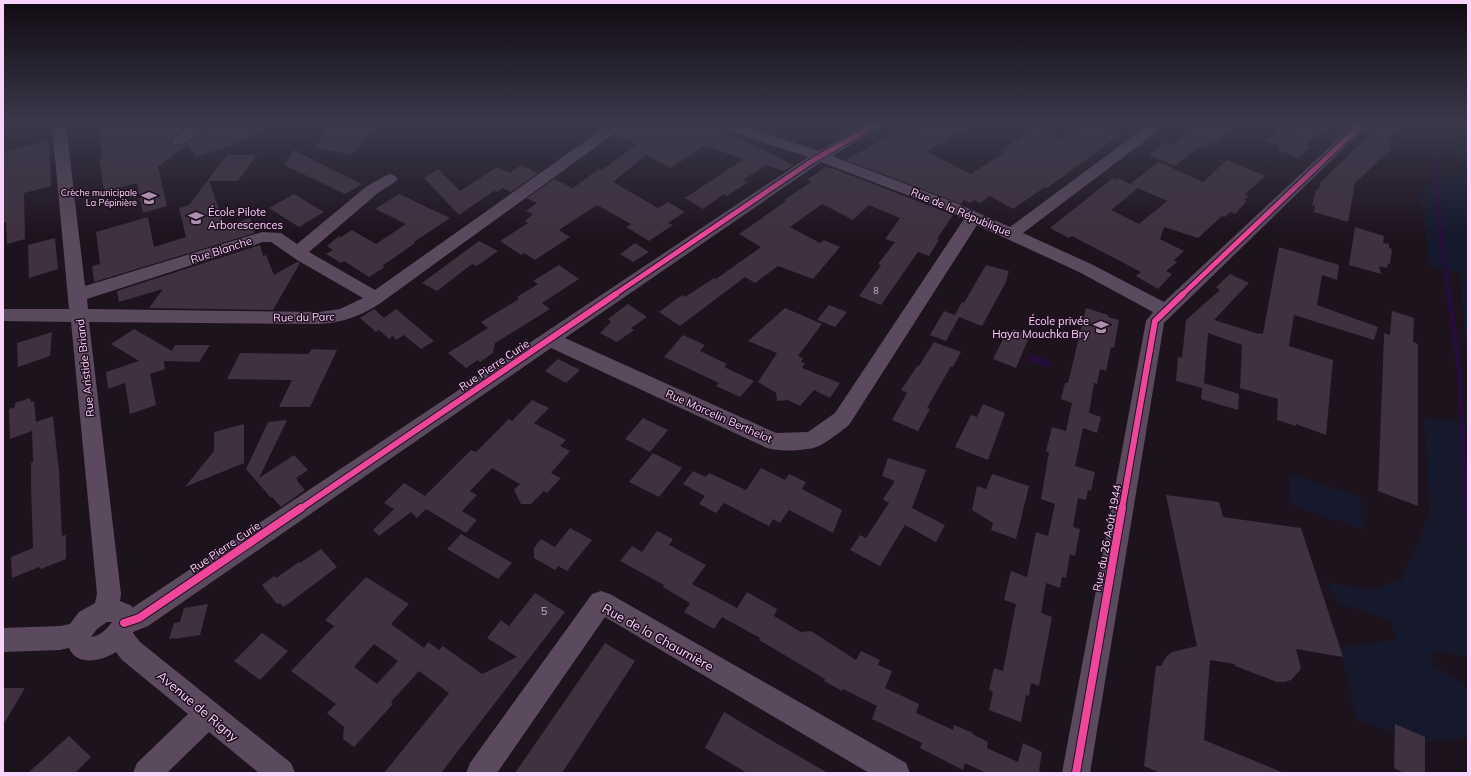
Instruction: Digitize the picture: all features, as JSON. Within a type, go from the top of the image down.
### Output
[{"type":"street","name":"Rue Aristide Briand","points":[[63,161],[109,594],[115,624]]},
{"type":"street","name":"Rue du Parc","points":[[3,315],[79,306],[330,318],[353,312],[376,298],[567,161]]},
{"type":"street","name":"Rue Pierre Curie","points":[[3,640],[60,638],[78,634],[78,642],[82,647],[88,650],[102,646],[115,624],[138,618],[152,609],[812,161]]},
{"type":"street","name":"Rue de la République","points":[[834,161],[909,189],[974,216],[1085,268],[1165,311]]},
{"type":"street","points":[[1012,234],[1109,161]]},
{"type":"street","name":"Rue du 26 Août 1944","points":[[1076,773],[1155,321],[1323,161]]},
{"type":"street","points":[[298,252],[373,189],[390,179]]},
{"type":"street","name":"Rue Marcelin Berthelot","points":[[550,339],[774,442],[812,440],[842,419],[974,216]]},
{"type":"street","name":"Rue Blanche","points":[[79,306],[262,237],[275,237],[376,298]]},
{"type":"street","name":"Rue de la Chaumière","points":[[480,773],[601,602],[896,773]]},
{"type":"street","name":"Avenue de Rigny","points":[[115,624],[123,641],[131,651],[281,773]]},
{"type":"street","points":[[147,773],[208,714]]},
{"type":"shaded area","points":[[1459,161],[1468,161],[1468,203],[1466,202],[1466,217],[1468,218],[1468,384],[1460,273],[1430,266],[1419,187],[1462,171]]},
{"type":"shaded area","points":[[1029,354],[1049,360],[1052,365],[1047,367],[1027,361]]},
{"type":"shaded area","points":[[1468,384],[1468,418],[1465,424],[1468,494],[1468,656],[1434,652],[1433,666],[1464,684],[1468,693],[1468,738],[1425,742],[1357,720],[1340,647],[1396,640],[1391,620],[1339,604],[1327,583],[1372,590],[1402,580],[1430,512],[1424,417],[1465,423]]},
{"type":"shaded area","points":[[1290,474],[1361,497],[1362,529],[1289,505]]},
{"type":"building","points":[[3,161],[50,161],[51,186],[24,193],[25,239],[7,244],[6,222],[3,223]]},
{"type":"building","points":[[99,161],[165,161],[158,167],[167,206],[143,213],[137,183],[104,192]]},
{"type":"building","points":[[222,161],[252,161],[238,181],[209,181],[225,226],[250,218],[255,233],[94,282],[92,266],[100,264],[96,232],[148,217],[154,247],[186,237],[179,208],[189,205]]},
{"type":"building","points":[[287,161],[316,161],[362,184],[345,194],[284,165]]},
{"type":"building","points":[[614,161],[638,161],[613,182],[658,208],[668,202],[685,212],[668,223],[673,225],[649,241],[626,227],[631,224],[597,205],[559,230],[570,237],[535,260],[524,253],[521,255],[500,241],[528,223],[525,221],[533,214],[526,211],[537,203],[527,198],[554,179],[573,188],[599,169],[602,170]]},
{"type":"building","points":[[658,161],[681,161],[671,168]]},
{"type":"building","points":[[741,161],[786,161],[794,165],[784,171],[766,165],[743,180],[748,182],[727,196],[724,194],[703,209],[685,198]]},
{"type":"building","points":[[849,161],[945,161],[971,174],[991,161],[1084,161],[1047,188],[1045,187],[1013,209],[990,196],[980,203],[974,200],[970,203],[964,200],[961,204]]},
{"type":"building","points":[[1164,161],[1181,161],[1175,166]]},
{"type":"building","points":[[1226,161],[1230,161],[1265,176],[1245,194],[1249,196],[1244,200],[1247,201],[1235,214],[1230,212],[1225,217],[1222,216],[1198,238],[1164,227],[1160,239],[1184,251],[1174,260],[1177,262],[1166,271],[1172,274],[1158,289],[1136,276],[1141,272],[1072,236],[1069,238],[1050,228],[1113,178],[1117,180],[1118,178],[1130,184],[1159,162],[1203,182]],"holes":[[[1138,188],[1167,201],[1139,224],[1111,210]]]},
{"type":"building","points":[[1342,161],[1378,161],[1355,183],[1348,222],[1314,212],[1315,206],[1312,205],[1316,190],[1318,191],[1321,182]]},
{"type":"building","points":[[521,165],[538,173],[511,192],[503,188],[497,192],[494,191],[459,215],[424,178],[438,169],[460,191],[497,167],[510,173]]},
{"type":"building","points":[[825,167],[829,169],[832,168],[953,215],[937,239],[939,240],[929,256],[918,252],[881,305],[859,296],[881,265],[878,264],[895,242],[885,239],[900,218],[869,205],[853,220],[822,204],[790,227],[820,243],[824,240],[840,247],[813,279],[778,266],[755,283],[745,277],[680,326],[659,312],[682,295],[685,297],[714,278],[716,279],[761,247],[739,234],[786,201],[784,200],[811,182],[807,180]]},
{"type":"building","points":[[294,194],[324,212],[299,227],[269,208]]},
{"type":"building","points":[[399,194],[450,218],[414,242],[415,243],[382,266],[385,267],[369,277],[344,261],[341,263],[326,254],[333,250],[327,246],[339,236],[341,237],[352,230],[376,244],[406,224],[375,209]]},
{"type":"building","points":[[1355,227],[1384,236],[1383,243],[1389,244],[1389,248],[1392,249],[1390,264],[1388,263],[1387,268],[1379,266],[1381,274],[1349,265]]},
{"type":"building","points":[[55,238],[58,269],[29,278],[28,245]]},
{"type":"building","points":[[479,241],[498,251],[477,266],[472,264],[437,291],[422,283]]},
{"type":"building","points":[[635,243],[649,252],[633,262],[620,254]]},
{"type":"building","points":[[260,245],[263,256],[266,255],[274,275],[297,262],[300,263],[273,310],[149,308],[163,289],[119,302],[117,291]]},
{"type":"building","points":[[1279,247],[1339,265],[1337,280],[1322,275],[1317,305],[1378,327],[1374,340],[1294,315],[1289,346],[1333,360],[1326,435],[1296,424],[1296,426],[1277,420],[1278,399],[1240,388],[1242,345],[1208,333],[1204,383],[1239,394],[1238,410],[1201,399],[1202,388],[1176,381],[1178,357],[1182,358],[1186,320],[1220,290],[1216,287],[1230,274],[1249,283],[1214,320],[1263,334]]},
{"type":"building","points":[[559,265],[579,279],[542,303],[550,309],[495,343],[493,353],[480,362],[478,360],[466,368],[448,353],[488,328],[481,322],[519,299],[517,297],[538,284],[533,281]]},
{"type":"building","points":[[986,265],[1009,271],[1006,282],[982,326],[959,317],[946,341],[930,335],[944,311],[955,315],[962,302],[964,303]]},
{"type":"building","points":[[628,304],[647,317],[631,328],[634,330],[617,342],[600,333],[611,322],[608,319]]},
{"type":"building","points":[[829,305],[847,312],[835,327],[817,320]]},
{"type":"building","points":[[785,308],[822,324],[798,356],[803,358],[801,362],[805,363],[802,368],[840,383],[830,398],[814,390],[800,406],[788,400],[777,401],[776,393],[758,382],[777,353],[748,341]]},
{"type":"building","points":[[1086,308],[1119,320],[1114,348],[1111,347],[1106,371],[1100,369],[1097,384],[1094,383],[1089,413],[1101,417],[1097,433],[1083,428],[1075,466],[1095,472],[1091,491],[1088,490],[1086,500],[1078,498],[1073,527],[1080,529],[1075,556],[1070,554],[1066,578],[1062,577],[1060,588],[1046,583],[1041,613],[1052,617],[1039,686],[1031,683],[1029,696],[1026,695],[1021,722],[989,710],[993,692],[989,690],[994,668],[1003,671],[1016,604],[1004,600],[1011,571],[1027,577],[1036,532],[1048,536],[1055,504],[1041,499],[1049,452],[1046,451],[1052,427],[1066,431],[1072,403],[1061,399],[1065,383],[1068,383]]},
{"type":"building","points":[[374,309],[384,318],[396,309],[434,341],[421,349],[404,335],[396,340],[393,336],[389,339],[379,330],[376,332],[360,318]]},
{"type":"building","points":[[1392,311],[1414,318],[1413,342],[1418,344],[1418,506],[1378,491],[1384,333],[1390,335]]},
{"type":"building","points":[[134,329],[172,351],[175,345],[210,345],[199,362],[164,361],[165,369],[150,374],[156,405],[130,414],[125,383],[108,389],[106,372],[139,361],[111,344]]},
{"type":"building","points":[[1013,329],[1030,335],[1016,368],[993,359],[1003,339],[1008,341]]},
{"type":"building","points":[[52,332],[50,356],[18,367],[17,343]]},
{"type":"building","points":[[683,335],[705,345],[700,351],[727,364],[724,367],[754,381],[740,397],[716,386],[719,383],[664,357]]},
{"type":"building","points":[[934,342],[961,352],[953,367],[951,366],[927,408],[930,409],[918,431],[892,420],[907,393],[901,390],[918,365],[919,366]]},
{"type":"building","points":[[312,349],[337,350],[310,407],[279,407],[292,380],[227,379],[240,353],[308,354]]},
{"type":"building","points":[[558,359],[580,370],[566,383],[545,371]]},
{"type":"building","points":[[30,398],[31,402],[34,401],[36,422],[53,416],[59,472],[62,536],[66,535],[66,559],[41,569],[39,567],[12,578],[11,557],[33,548],[31,463],[33,462],[32,431],[10,439],[9,409],[15,407],[15,403]]},
{"type":"building","points":[[532,400],[549,408],[534,423],[566,440],[560,446],[570,451],[551,473],[561,478],[547,493],[544,491],[531,504],[521,504],[514,490],[520,484],[492,468],[470,491],[477,495],[462,511],[477,520],[466,533],[426,509],[417,518],[411,512],[379,536],[373,530],[394,509],[384,503],[404,483],[425,496],[471,450],[476,452],[509,419],[512,421]]},
{"type":"building","points":[[983,404],[1005,413],[988,460],[955,447],[971,415],[977,417]]},
{"type":"building","points":[[643,418],[668,430],[650,452],[625,439]]},
{"type":"building","points":[[287,420],[259,478],[294,455],[308,470],[296,478],[305,490],[281,507],[272,497],[271,498],[246,469],[268,422]]},
{"type":"building","points":[[244,424],[244,463],[185,487],[214,451],[214,432]]},
{"type":"building","points":[[653,453],[682,468],[659,497],[629,482]]},
{"type":"building","points":[[888,458],[926,470],[912,508],[945,525],[936,542],[905,525],[880,566],[850,550],[860,535],[866,538],[889,503],[883,499],[895,481],[882,476]]},
{"type":"building","points":[[761,468],[785,480],[789,474],[806,482],[802,489],[842,510],[833,533],[789,510],[780,523],[773,519],[769,526],[724,503],[716,513],[699,504],[705,496],[683,484],[693,471],[706,477],[709,473],[746,490]]},
{"type":"building","points":[[992,474],[1029,486],[1016,539],[991,530],[993,523],[972,510],[977,486],[986,489]]},
{"type":"building","points":[[1166,495],[1219,502],[1223,517],[1301,528],[1343,657],[1296,649],[1301,669],[1291,680],[1284,682],[1277,682],[1235,666],[1235,664],[1210,660],[1204,740],[1284,773],[1160,773],[1144,766],[1156,666],[1161,666],[1166,657],[1172,652],[1197,646]]},
{"type":"building","points":[[570,528],[592,540],[567,571],[558,566],[555,570],[534,558],[534,548],[541,539],[555,547]]},
{"type":"building","points":[[657,531],[673,539],[669,545],[706,565],[692,584],[737,608],[747,592],[777,609],[774,616],[801,632],[811,631],[856,660],[861,651],[880,660],[878,665],[892,671],[885,688],[919,704],[916,713],[953,730],[954,725],[973,733],[972,734],[988,742],[987,748],[1018,762],[1023,743],[1042,752],[1039,771],[1042,773],[986,773],[965,763],[963,770],[920,748],[922,743],[872,719],[877,706],[843,689],[842,691],[824,681],[825,679],[759,640],[760,638],[722,617],[714,629],[684,612],[690,603],[663,587],[664,585],[620,561],[632,546],[642,552]]},
{"type":"building","points":[[461,534],[512,563],[498,579],[447,549]]},
{"type":"building","points":[[321,549],[337,567],[288,604],[283,607],[280,603],[277,604],[262,585],[274,576],[276,578]]},
{"type":"building","points":[[366,577],[409,604],[391,624],[424,648],[428,642],[439,650],[443,646],[482,674],[517,657],[487,638],[501,620],[509,626],[535,593],[565,612],[441,773],[384,773],[449,693],[419,671],[391,702],[393,704],[354,747],[343,739],[344,727],[327,713],[336,704],[291,671],[334,626],[325,620]],"holes":[[[374,644],[398,661],[377,684],[354,667]]]},
{"type":"building","points":[[208,604],[200,635],[169,639],[174,623],[180,622],[184,608]]},
{"type":"building","points":[[262,633],[288,651],[260,680],[234,661]]},
{"type":"building","points":[[605,643],[635,661],[562,773],[515,773]]},
{"type":"building","points":[[3,688],[25,688],[3,725]]},
{"type":"building","points":[[724,712],[828,773],[747,773],[705,748]]},
{"type":"building","points":[[1395,724],[1425,737],[1425,773],[1404,773],[1394,768]]},
{"type":"building","points":[[69,736],[91,757],[75,773],[28,773]]},
{"type":"waterway","points":[[1434,161],[1439,218],[1449,295]]},
{"type":"waterway","points":[[1449,294],[1459,368],[1466,509]]},
{"type":"waterway","points":[[1466,508],[1468,546]]},
{"type":"cycle path","points":[[124,623],[139,618],[812,161]]},
{"type":"cycle path","points":[[1076,773],[1155,321],[1323,161]]},
{"type":"place","name":"Crèche municipale La Pépinière","points":[[149,198]]},
{"type":"place","name":"École Pilote Arborescences","points":[[196,218]]},
{"type":"place","name":"École privée Haya Mouchka Bry","points":[[1101,327]]}]
